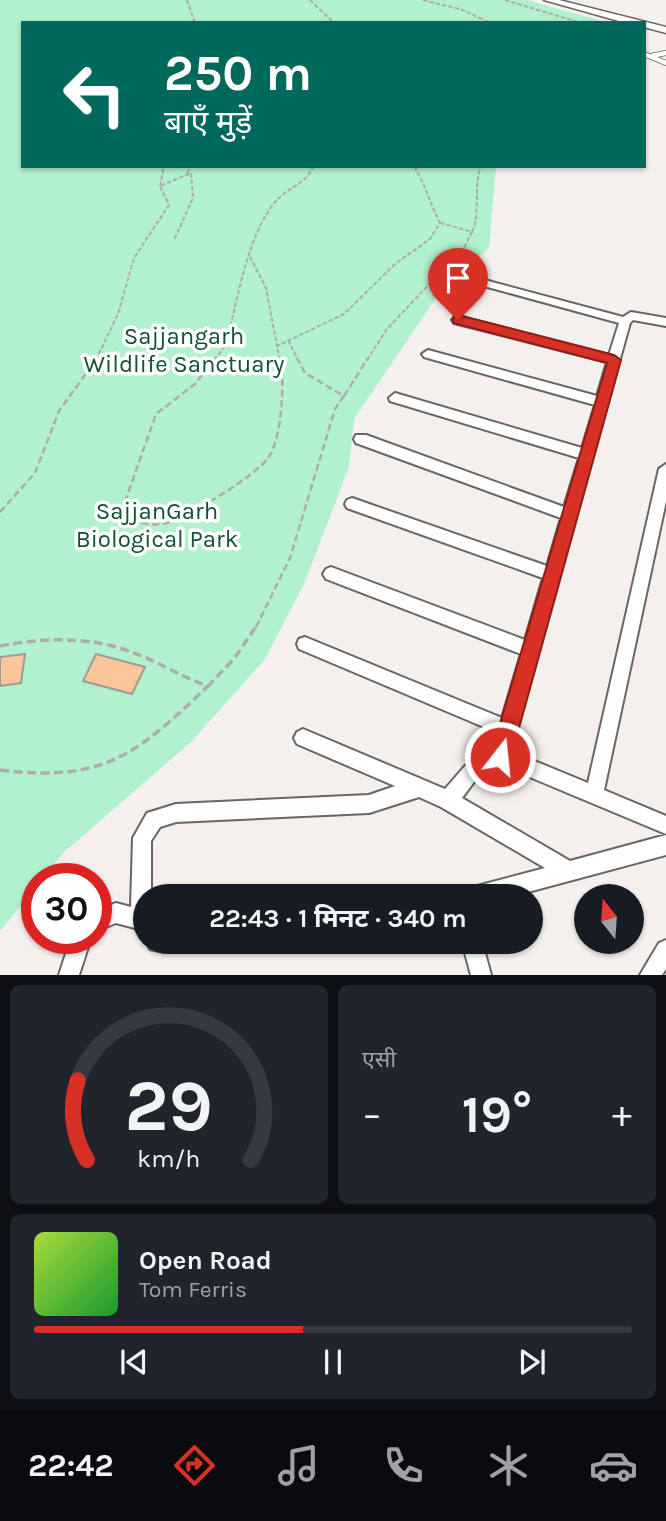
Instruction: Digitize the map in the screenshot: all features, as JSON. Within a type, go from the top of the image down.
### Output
[{"type":"street","points":[[548,0],[630,21]]},
{"type":"street","points":[[646,25],[666,30]]},
{"type":"street","points":[[477,281],[625,321],[636,315],[666,321]]},
{"type":"street","points":[[458,320],[614,360]]},
{"type":"street","points":[[448,800],[471,772],[500,757],[625,321]]},
{"type":"street","points":[[428,354],[602,402]]},
{"type":"street","points":[[395,398],[587,455]]},
{"type":"street","points":[[361,439],[570,515]]},
{"type":"street","points":[[594,795],[666,469]]},
{"type":"street","points":[[352,504],[553,575]]},
{"type":"street","points":[[331,574],[531,650]]},
{"type":"street","points":[[305,643],[509,729]]},
{"type":"street","points":[[303,738],[448,800],[568,871]]},
{"type":"street","points":[[500,757],[666,825]]},
{"type":"street","points":[[143,884],[142,838],[154,820],[177,813],[369,804],[419,788]]},
{"type":"street","points":[[521,884],[666,845]]},
{"type":"street","points":[[112,915],[116,913],[133,919]]},
{"type":"street","points":[[650,975],[666,950]]},
{"type":"street","points":[[69,975],[76,954]]},
{"type":"street","points":[[475,954],[481,975]]},
{"type":"lane","points":[[647,55],[666,53]]},
{"type":"lane","points":[[647,55],[666,63]]},
{"type":"path","points":[[187,0],[196,21]]},
{"type":"path","points":[[310,0],[332,21]]},
{"type":"path","points":[[423,0],[463,10],[486,21]]},
{"type":"path","points":[[505,0],[574,21]]},
{"type":"path","points":[[0,512],[35,473],[59,411],[95,362],[118,314],[134,258],[169,205],[160,186],[164,168]]},
{"type":"path","points":[[160,186],[187,173],[191,168]]},
{"type":"path","points":[[250,257],[263,284],[275,326],[276,346],[283,372],[280,415],[270,456],[225,493],[179,518],[156,524],[130,521],[121,513],[156,414],[195,384],[226,345],[250,257],[276,201],[307,180],[313,168]]},
{"type":"path","points":[[415,168],[425,184],[425,195],[440,223],[472,232]]},
{"type":"path","points":[[0,770],[52,773],[88,769],[119,757],[148,742],[225,671],[263,614],[289,559],[335,409],[387,329],[464,246],[472,232],[475,225],[475,182],[480,168]]},
{"type":"path","points":[[174,240],[192,199],[194,177],[187,173]]},
{"type":"path","points":[[276,346],[344,314],[395,264],[430,239],[440,223]]},
{"type":"path","points":[[288,340],[305,373],[344,397]]},
{"type":"path","points":[[0,646],[48,638],[116,645],[155,661],[184,679],[208,686]]},
{"type":"green space","name":"SajjanGarh Biological Park","points":[[0,0],[527,0],[601,21],[21,21],[21,168],[496,168],[489,248],[444,286],[354,419],[349,467],[304,584],[265,659],[191,742],[63,853],[55,863],[21,863],[21,905],[0,931]]},
{"type":"building","points":[[25,654],[21,683],[0,686],[0,657]]},
{"type":"building","points":[[96,654],[145,667],[132,694],[83,681]]},
{"type":"route","points":[[458,320],[614,360],[500,757]]},
{"type":"park label","name":"Sajjangarh Wildlife Sanctuary","points":[[184,350]]}]
